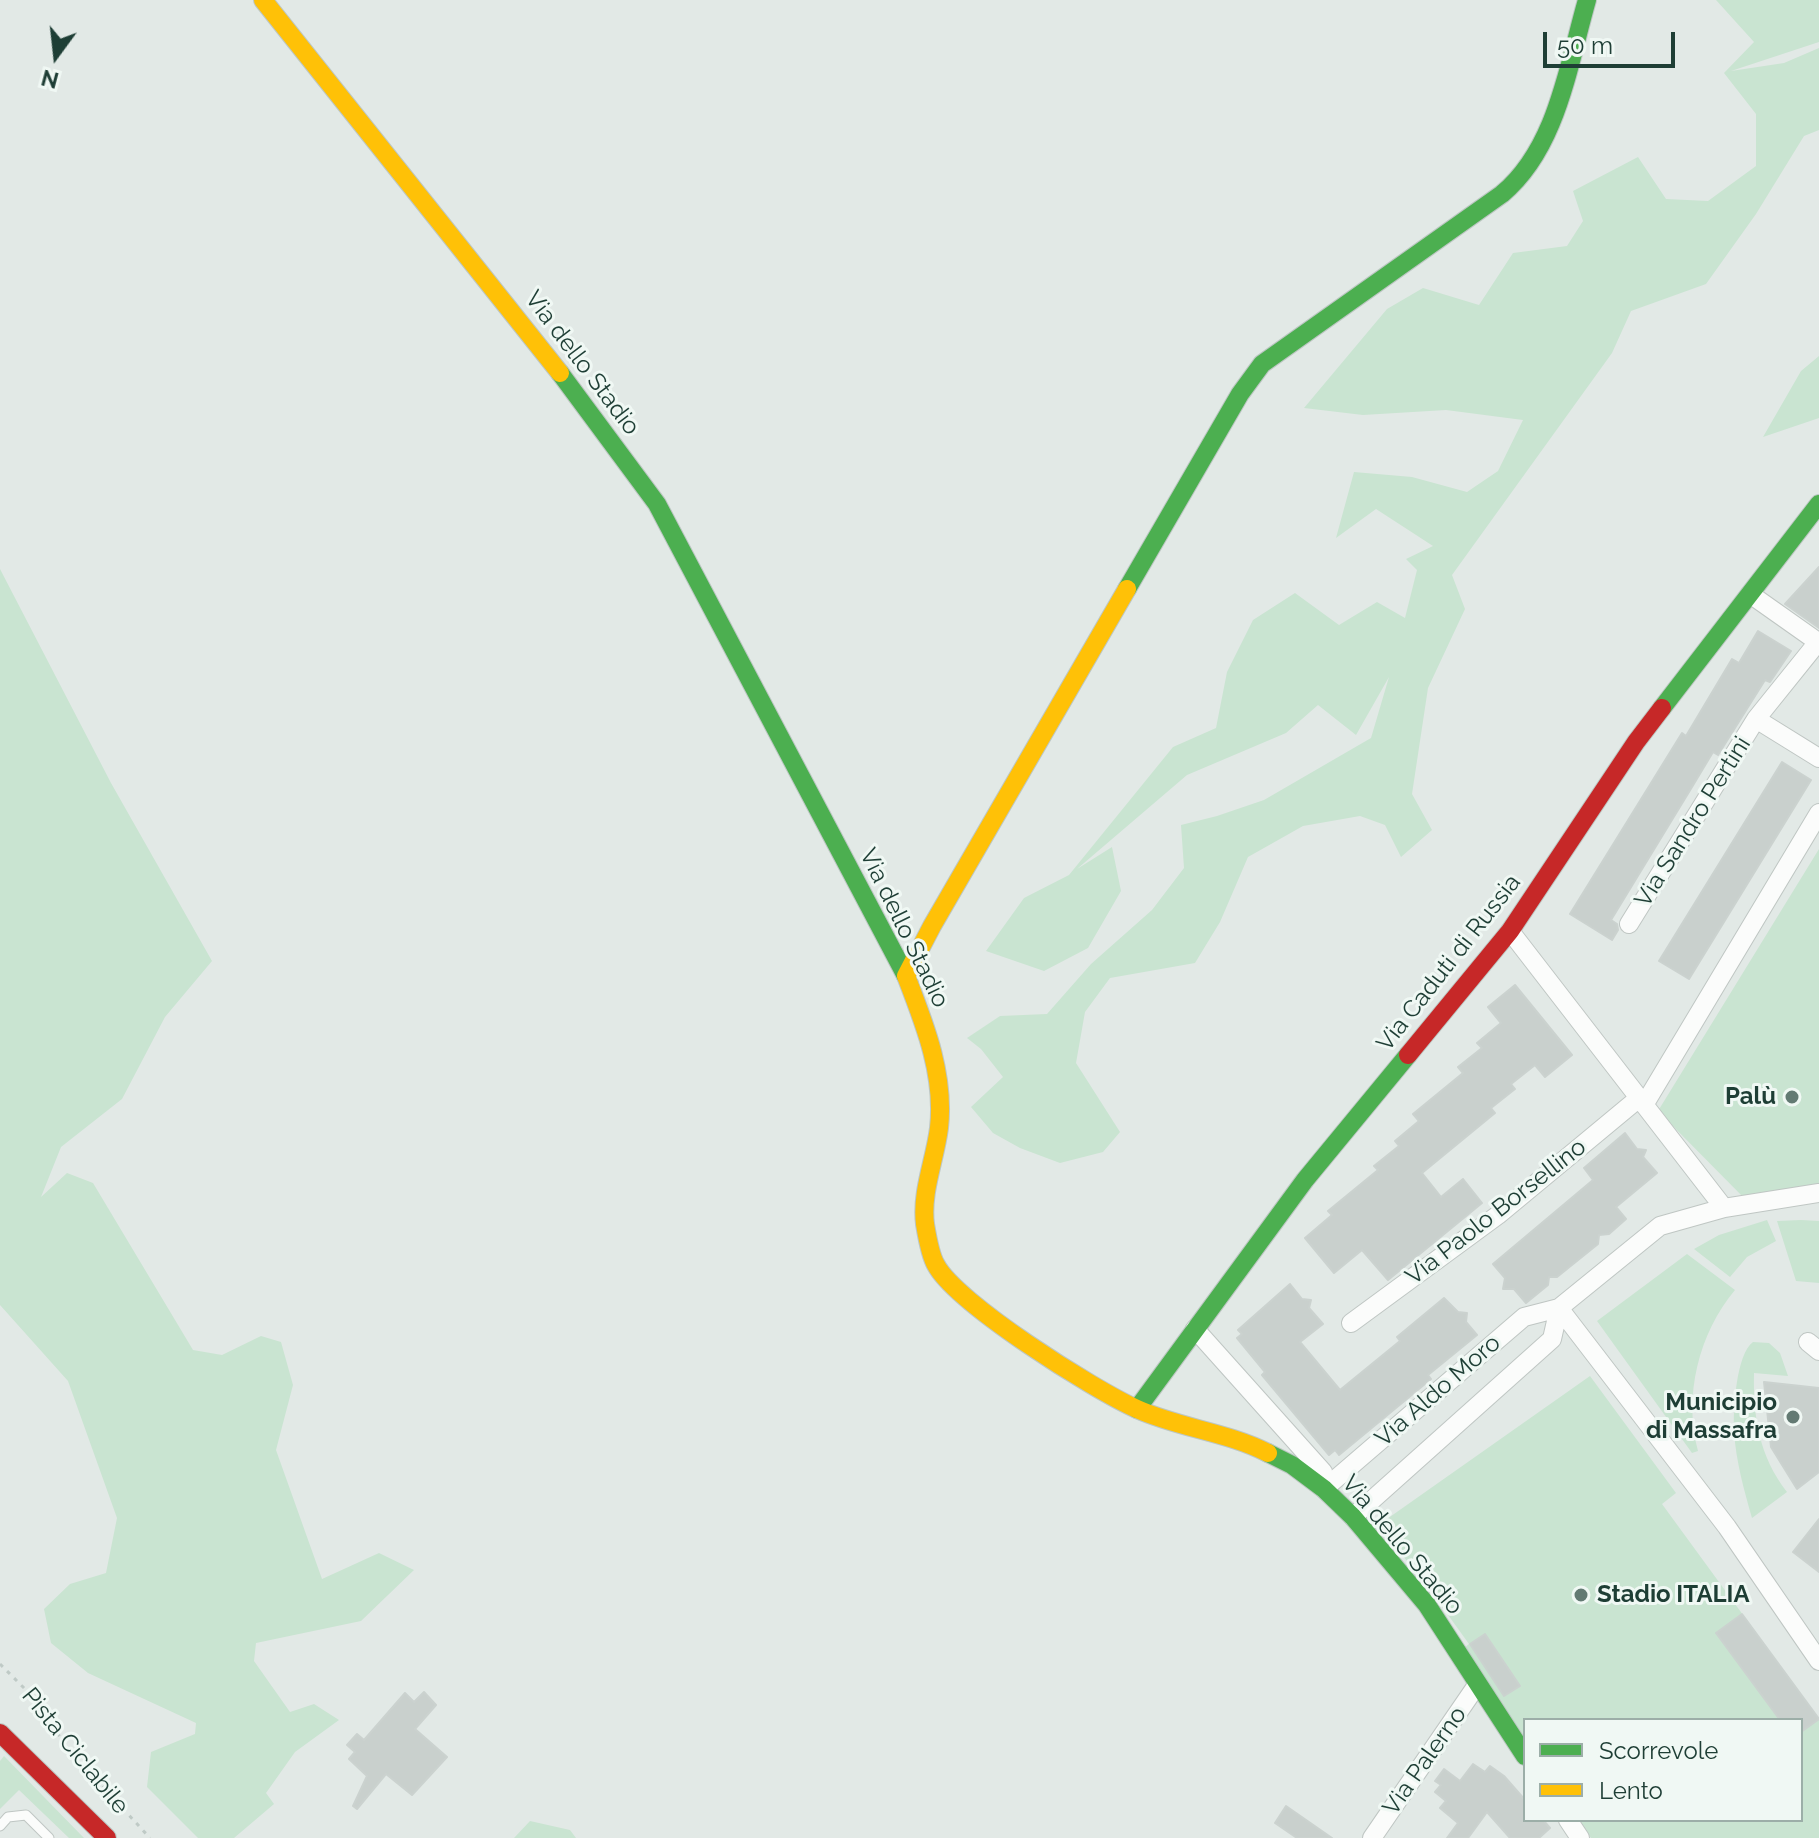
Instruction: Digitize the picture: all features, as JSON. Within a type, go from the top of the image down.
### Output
[{"type":"street","name":"Via dello Stadio","points":[[263,0],[534,338],[657,504],[906,976],[933,1047],[939,1126],[926,1194],[925,1223],[935,1264],[954,1288],[1022,1339],[1090,1382],[1137,1409],[1250,1444],[1292,1465],[1324,1489],[1353,1517],[1427,1605],[1523,1753]]},
{"type":"street","points":[[906,976],[947,899],[1240,394],[1262,364],[1289,343],[1502,194],[1524,174],[1549,122],[1587,0]]},
{"type":"street","name":"Via Caduti di Russia","points":[[1137,1409],[1305,1180],[1510,931],[1636,742],[1819,504]]},
{"type":"street","name":"Via Sandro Pertini","points":[[1629,924],[1756,719],[1818,642],[1750,594]]},
{"type":"street","name":"Via Sandro Pertini","points":[[1756,719],[1819,758]]},
{"type":"street","name":"Via Paolo Borsellino","points":[[1351,1323],[1498,1215],[1642,1102],[1819,813]]},
{"type":"street","points":[[1510,931],[1724,1208]]},
{"type":"street","name":"Via Aldo Moro","points":[[1324,1489],[1524,1317],[1559,1308],[1660,1226],[1724,1208],[1819,1193]]},
{"type":"street","points":[[1559,1308],[1727,1527],[1819,1661]]},
{"type":"street","name":"Via Aldo Moro","points":[[1353,1517],[1552,1339],[1559,1308]]},
{"type":"street","points":[[1195,1329],[1323,1472],[1324,1489]]},
{"type":"street","name":"Via Palerno","points":[[1372,1838],[1477,1685]]},
{"type":"street","points":[[0,1733],[107,1838]]},
{"type":"lane","points":[[0,1826],[8,1817],[26,1815],[49,1838]]},
{"type":"path","name":"Pista Ciclabile","points":[[0,1664],[31,1695],[69,1750],[150,1838]]},
{"type":"green space","points":[[1716,0],[1819,0],[1819,42],[1731,71],[1784,63],[1819,48],[1819,130],[1804,136],[1756,214],[1706,284],[1631,311],[1612,353],[1452,575],[1465,609],[1428,688],[1412,794],[1432,830],[1401,857],[1385,825],[1360,816],[1303,826],[1248,857],[1220,922],[1195,963],[1110,978],[1085,1012],[1076,1063],[1120,1132],[1103,1152],[1060,1163],[1020,1148],[993,1133],[971,1107],[1003,1077],[981,1049],[967,1038],[1000,1016],[1047,1014],[1091,964],[1152,910],[1184,868],[1181,825],[1264,800],[1371,738],[1389,677],[1356,735],[1318,705],[1286,733],[1187,775],[1077,869],[1112,847],[1121,891],[1088,948],[1044,971],[986,951],[1024,898],[1069,875],[1173,747],[1216,728],[1227,672],[1253,620],[1295,593],[1339,625],[1377,602],[1405,618],[1417,570],[1406,559],[1433,546],[1376,509],[1336,538],[1354,472],[1412,477],[1467,492],[1498,471],[1523,420],[1446,410],[1363,415],[1304,408],[1387,309],[1423,288],[1479,305],[1513,253],[1567,246],[1583,221],[1573,191],[1638,157],[1666,199],[1708,201],[1756,166],[1756,114],[1724,73],[1754,42]]},
{"type":"green space","points":[[1819,356],[1819,418],[1763,437],[1801,371]]},
{"type":"green space","points":[[0,569],[111,783],[212,961],[165,1017],[122,1099],[61,1147],[41,1197],[67,1173],[93,1183],[193,1350],[222,1355],[261,1336],[281,1342],[293,1385],[276,1450],[322,1579],[379,1553],[414,1570],[361,1621],[256,1643],[254,1661],[290,1712],[314,1704],[339,1720],[295,1752],[266,1793],[274,1804],[234,1838],[198,1838],[147,1787],[151,1752],[195,1734],[196,1723],[88,1673],[51,1643],[44,1609],[70,1584],[106,1573],[117,1518],[68,1381],[0,1305]]},
{"type":"green space","points":[[1819,849],[1819,1184],[1748,1202],[1658,1111]]},
{"type":"green space","points":[[1767,1220],[1776,1241],[1747,1257],[1730,1277],[1694,1249],[1719,1235]]},
{"type":"green space","points":[[1777,1221],[1819,1221],[1819,1283],[1796,1281]]},
{"type":"green space","points":[[1687,1254],[1735,1290],[1712,1326],[1697,1366],[1692,1409],[1698,1451],[1692,1453],[1597,1321]]},
{"type":"green space","points":[[1753,1342],[1769,1343],[1780,1353],[1788,1376],[1754,1373],[1760,1436],[1770,1464],[1787,1492],[1752,1518],[1738,1465],[1734,1423],[1739,1370],[1747,1348]]},
{"type":"green space","name":"Stadio ITALIA","points":[[1590,1376],[1676,1493],[1662,1504],[1819,1719],[1819,1838],[1591,1838],[1580,1822],[1803,1822],[1803,1718],[1523,1718],[1523,1736],[1464,1648],[1469,1644],[1420,1576],[1377,1526]]},
{"type":"green space","points":[[4,1756],[84,1838],[69,1838],[19,1790],[0,1809],[0,1761]]},
{"type":"green space","points":[[530,1821],[570,1830],[576,1838],[514,1838]]},
{"type":"building","points":[[1819,567],[1819,628],[1785,604]]},
{"type":"building","points":[[1758,631],[1791,651],[1770,682],[1765,680],[1718,755],[1713,752],[1611,920],[1617,924],[1618,930],[1612,940],[1570,914],[1682,733],[1686,736],[1732,659],[1739,663]]},
{"type":"building","points":[[1782,762],[1811,780],[1689,979],[1659,961]]},
{"type":"building","points":[[1515,985],[1572,1055],[1545,1077],[1535,1065],[1511,1084],[1515,1089],[1491,1108],[1495,1113],[1422,1173],[1441,1197],[1463,1179],[1482,1203],[1388,1280],[1362,1250],[1334,1273],[1305,1238],[1332,1215],[1328,1211],[1378,1170],[1374,1166],[1399,1146],[1395,1141],[1419,1121],[1413,1114],[1463,1073],[1458,1067],[1482,1048],[1477,1043],[1501,1023],[1488,1007]]},
{"type":"building","points":[[1625,1133],[1637,1149],[1646,1150],[1643,1157],[1657,1173],[1616,1207],[1626,1219],[1609,1234],[1599,1235],[1598,1244],[1557,1277],[1549,1277],[1548,1285],[1526,1303],[1514,1289],[1503,1289],[1505,1278],[1493,1264],[1593,1180],[1584,1168]]},
{"type":"building","points":[[1290,1284],[1302,1299],[1311,1300],[1309,1308],[1323,1324],[1300,1342],[1340,1390],[1400,1341],[1397,1337],[1444,1298],[1458,1312],[1467,1313],[1466,1322],[1477,1335],[1428,1375],[1431,1379],[1339,1455],[1335,1450],[1329,1455],[1262,1375],[1265,1372],[1237,1338],[1242,1334],[1238,1330]]},
{"type":"building","name":"Municipio di Massafra","points":[[1764,1382],[1819,1388],[1819,1472],[1797,1489],[1771,1447]]},
{"type":"building","points":[[1819,1519],[1819,1572],[1793,1552]]},
{"type":"building","points":[[1742,1614],[1819,1719],[1803,1731],[1803,1718],[1779,1718],[1716,1633]]},
{"type":"building","points":[[1485,1634],[1520,1686],[1504,1696],[1470,1644]]},
{"type":"building","points":[[424,1692],[436,1705],[415,1729],[447,1757],[412,1795],[386,1774],[357,1809],[353,1806],[367,1776],[349,1759],[355,1752],[347,1745],[357,1734],[364,1740],[405,1693],[414,1702]]},
{"type":"building","points":[[1473,1764],[1485,1772],[1490,1766],[1504,1776],[1523,1798],[1523,1822],[1545,1822],[1550,1828],[1539,1838],[1510,1838],[1487,1812],[1468,1838],[1447,1838],[1458,1823],[1440,1808],[1446,1801],[1435,1792],[1441,1785],[1435,1781],[1444,1769],[1460,1781]]},
{"type":"building","points":[[1286,1806],[1332,1838],[1297,1838],[1275,1823]]},
{"type":"traffic: fast","points":[[1127,589],[1240,394],[1262,364],[1502,194],[1521,175],[1536,154],[1558,104],[1587,0]]},
{"type":"traffic: fast","points":[[560,373],[657,504],[906,976]]},
{"type":"traffic: fast","points":[[1662,708],[1819,504]]},
{"type":"traffic: fast","points":[[1137,1409],[1305,1180],[1408,1055]]},
{"type":"traffic: fast","points":[[1268,1453],[1292,1465],[1324,1489],[1353,1517],[1427,1605],[1523,1753]]},
{"type":"traffic: slow","points":[[263,0],[560,373]]},
{"type":"traffic: slow","points":[[906,976],[1127,589]]},
{"type":"traffic: slow","points":[[906,976],[926,1032],[939,1089],[939,1128],[924,1212],[929,1245],[936,1265],[970,1301],[997,1322],[1117,1399],[1153,1415],[1268,1453]]},
{"type":"traffic: jam","points":[[1408,1055],[1510,931],[1662,708]]},
{"type":"traffic: jam","points":[[0,1733],[107,1838]]},
{"type":"place","name":"Palù","points":[[1792,1097]]},
{"type":"place","name":"Municipio di Massafra","points":[[1793,1417]]},
{"type":"place","name":"Stadio ITALIA","points":[[1581,1595]]}]
